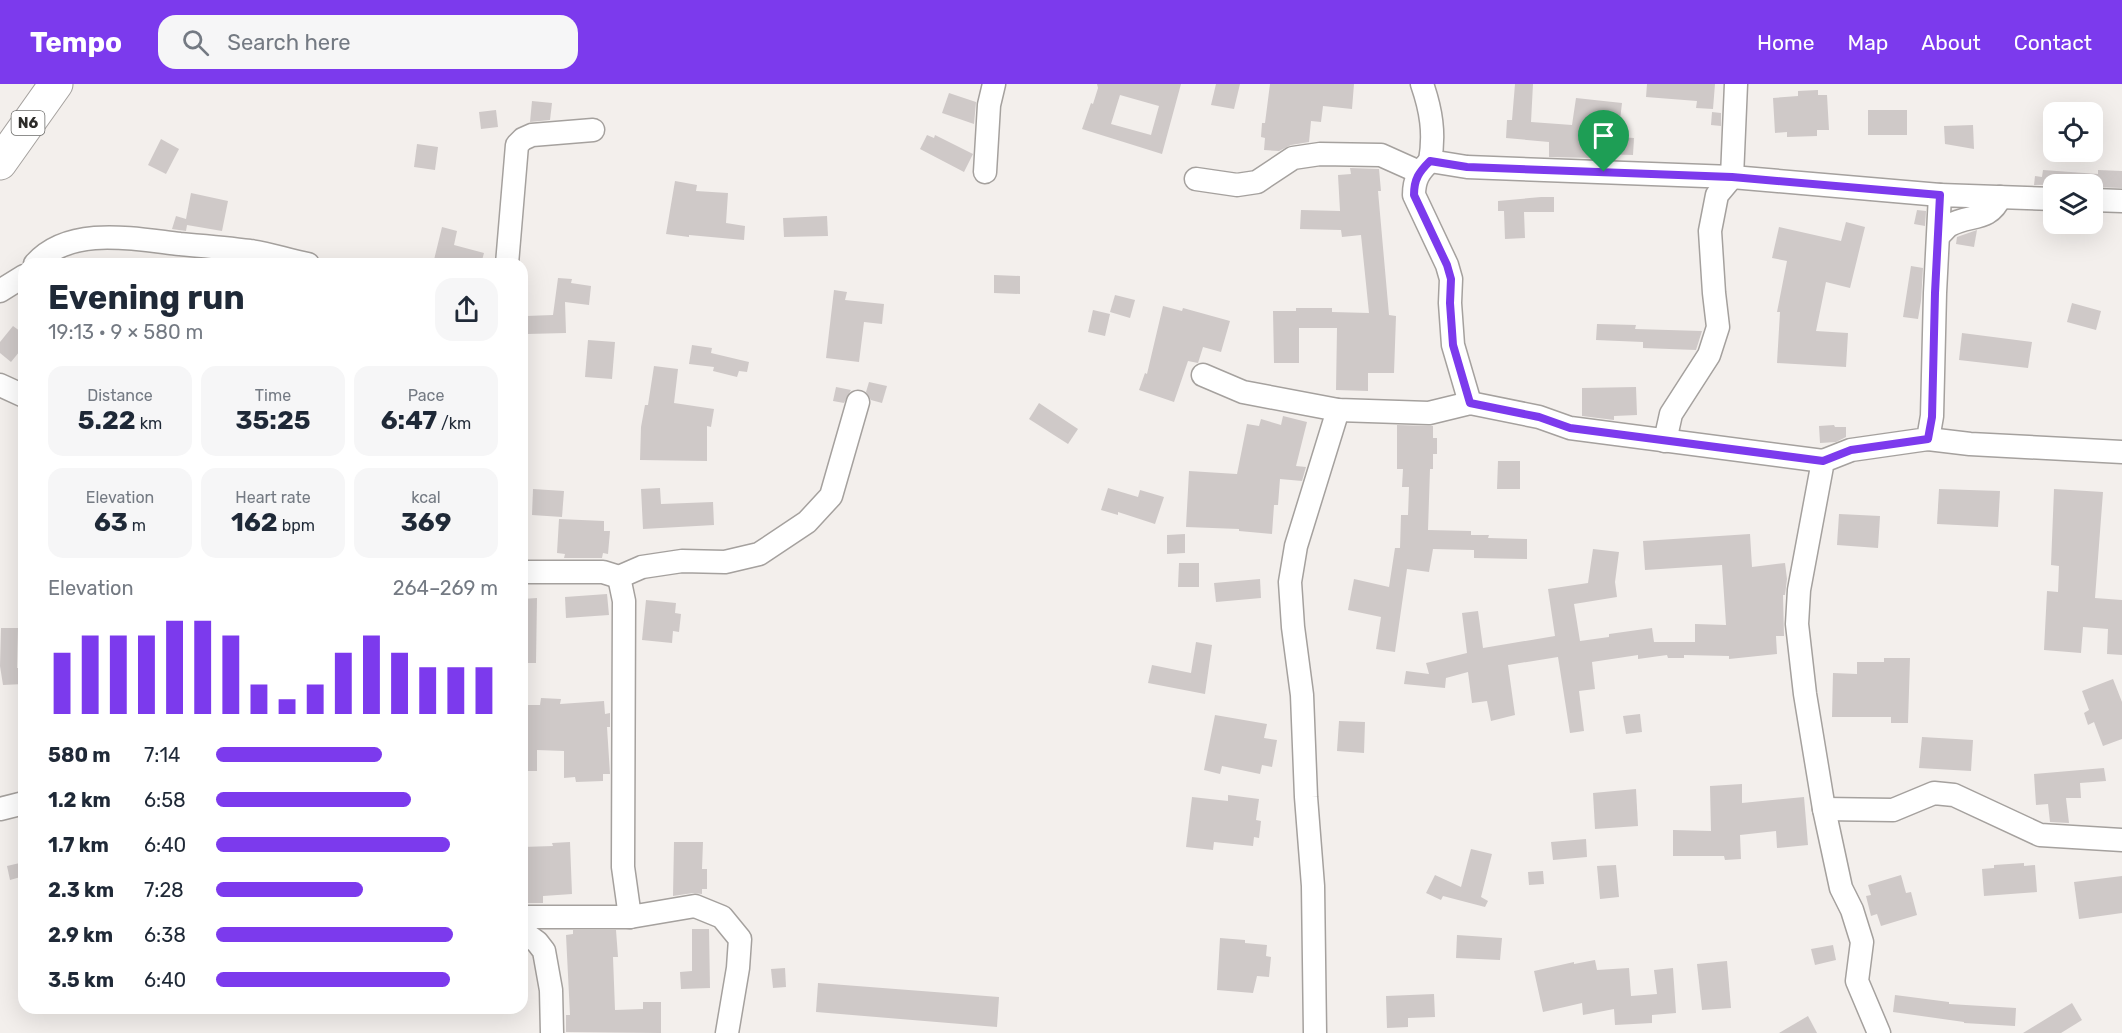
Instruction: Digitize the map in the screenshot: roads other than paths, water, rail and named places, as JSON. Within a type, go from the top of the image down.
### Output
[{"type":"highway","name":"N6","points":[[0,163],[56,84]]},
{"type":"street","points":[[985,171],[989,105],[994,84]]},
{"type":"street","points":[[1422,84],[1433,126],[1433,145],[1425,167],[1414,182],[1414,195],[1447,265],[1451,279],[1453,345],[1470,403]]},
{"type":"street","points":[[1665,441],[1671,414],[1709,355],[1718,327],[1710,231],[1717,195],[1732,177],[1736,84]]},
{"type":"street","points":[[508,258],[517,146],[523,139],[532,135],[593,130]]},
{"type":"street","points":[[1196,179],[1237,185],[1257,182],[1293,158],[1320,154],[1380,154],[1425,167],[1732,177],[1940,195],[2043,199]]},
{"type":"street","points":[[1928,439],[1932,417],[1934,304],[1940,195]]},
{"type":"street","points":[[1939,235],[1951,224],[1989,213],[2000,197]]},
{"type":"street","points":[[2103,200],[2122,201]]},
{"type":"street","points":[[40,258],[68,244],[93,238],[119,237],[252,251],[282,258]]},
{"type":"street","points":[[0,291],[18,280]]},
{"type":"street","points":[[1203,375],[1243,392],[1338,410],[1429,413],[1470,403],[1539,417],[1570,428],[1823,461],[1851,450],[1928,439],[1970,444],[2122,452]]},
{"type":"street","points":[[0,385],[18,393]]},
{"type":"street","points":[[528,572],[603,572],[619,577],[642,567],[682,561],[725,562],[759,554],[807,522],[831,496],[858,402]]},
{"type":"street","points":[[1315,1033],[1313,886],[1306,797],[1302,695],[1290,582],[1296,546],[1338,410]]},
{"type":"street","points":[[1823,461],[1798,590],[1797,624],[1805,694],[1824,809],[1841,888],[1852,910],[1862,942],[1857,981],[1879,1033]]},
{"type":"street","points":[[619,577],[624,601],[623,867],[630,917]]},
{"type":"street","points":[[1824,809],[1893,810],[1934,792],[1954,795],[2040,835],[2122,840]]},
{"type":"street","points":[[0,809],[18,804]]},
{"type":"street","points":[[528,917],[630,917],[695,906],[722,917],[740,939],[738,968],[727,1033]]},
{"type":"street","points":[[528,935],[544,951],[551,990],[552,1033]]}]
